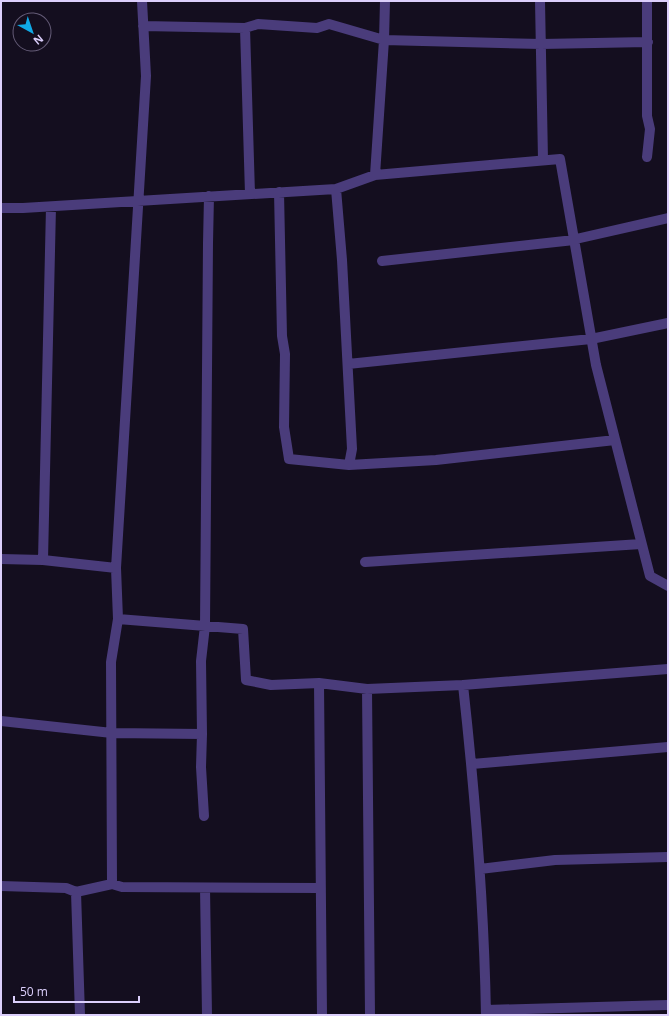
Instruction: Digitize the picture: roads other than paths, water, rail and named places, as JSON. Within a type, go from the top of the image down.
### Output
[{"type":"street","points":[[112,884],[111,662],[118,619],[116,568],[146,76],[142,1]]},
{"type":"street","points":[[375,175],[384,40],[385,1]]},
{"type":"street","points":[[540,1],[543,160]]},
{"type":"street","points":[[647,1],[647,116],[650,129],[647,157]]},
{"type":"street","points":[[143,26],[245,28],[258,24],[317,28],[329,24],[384,40],[541,44],[648,42]]},
{"type":"street","points":[[245,28],[250,194]]},
{"type":"street","points":[[1,208],[336,189],[375,175],[560,159],[596,365],[641,544],[650,576],[668,586]]},
{"type":"street","points":[[336,189],[348,364],[352,449],[349,465]]},
{"type":"street","points":[[279,192],[282,336],[285,354],[284,427],[289,459],[349,465],[436,460],[615,440]]},
{"type":"street","points":[[204,816],[200,767],[202,734],[201,660],[205,626],[208,243],[210,196]]},
{"type":"street","points":[[43,560],[51,206]]},
{"type":"street","points":[[382,261],[574,240],[668,218]]},
{"type":"street","points":[[348,364],[591,339],[668,323]]},
{"type":"street","points":[[365,562],[641,544]]},
{"type":"street","points":[[1,559],[43,560],[116,568]]},
{"type":"street","points":[[118,619],[243,629],[246,680],[271,685],[319,683],[367,689],[463,684],[668,668]]},
{"type":"street","points":[[319,683],[322,1015]]},
{"type":"street","points":[[463,684],[472,764],[480,868],[486,1013],[668,1005]]},
{"type":"street","points":[[367,689],[370,1015]]},
{"type":"street","points":[[1,721],[112,733],[202,734]]},
{"type":"street","points":[[472,764],[668,747]]},
{"type":"street","points":[[480,868],[555,860],[668,857]]},
{"type":"street","points":[[1,886],[66,888],[76,892],[112,884],[122,887],[320,888]]},
{"type":"street","points":[[204,888],[207,1015]]},
{"type":"street","points":[[76,892],[80,1015]]}]
